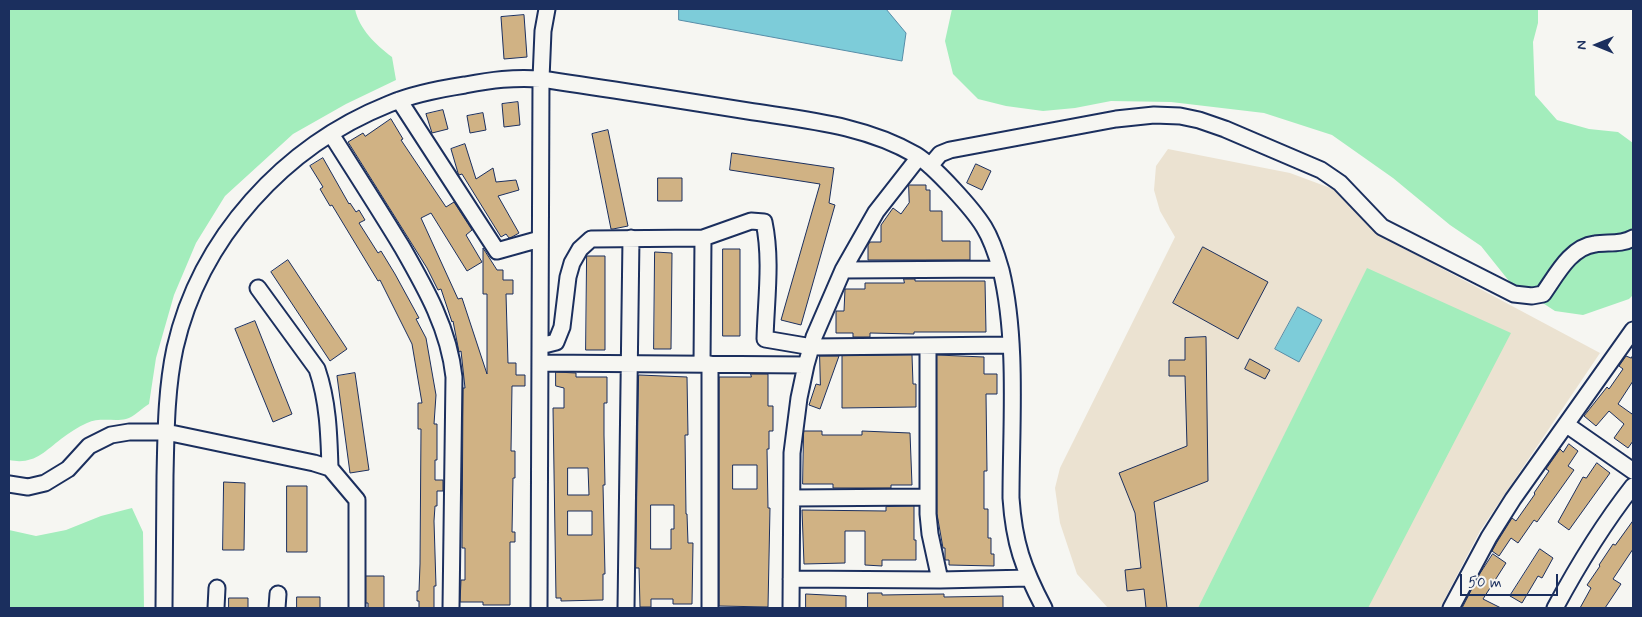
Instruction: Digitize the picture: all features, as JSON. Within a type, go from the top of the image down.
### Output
[{"type":"street","points":[[539,608],[541,79],[543,32],[547,9]]},
{"type":"street","points":[[164,608],[168,384],[180,328],[199,279],[212,252],[225,233],[260,192],[290,163],[331,134],[358,118],[399,100],[436,90],[503,78],[541,79],[849,127],[900,147],[924,161],[941,176],[984,227],[1000,269],[1008,312],[1011,345],[1012,514],[1017,547],[1029,578],[1044,608]]},
{"type":"street","points":[[399,100],[497,251],[540,239]]},
{"type":"street","points":[[791,608],[792,453],[799,398],[806,365],[828,303],[843,270],[876,212],[924,161],[950,150],[1116,119],[1154,115],[1180,116],[1199,120],[1224,129],[1321,170],[1340,182],[1382,227],[1514,294],[1532,296],[1543,294],[1568,259],[1586,246],[1615,243],[1633,238]]},
{"type":"street","points":[[331,134],[429,294],[446,335],[454,377],[451,608]]},
{"type":"street","points":[[540,346],[556,342],[562,327],[568,277],[572,263],[580,249],[591,239],[703,238],[751,221],[764,222],[768,258],[765,338],[812,347],[1011,345]]},
{"type":"street","points":[[626,608],[631,238]]},
{"type":"street","points":[[703,238],[710,608]]},
{"type":"street","points":[[843,270],[1000,269]]},
{"type":"street","points":[[258,288],[317,369],[322,382],[328,421],[330,468]]},
{"type":"street","points":[[1451,608],[1489,537],[1513,499],[1633,330]]},
{"type":"street","points":[[928,346],[928,497],[930,534],[940,580]]},
{"type":"street","points":[[540,363],[806,365]]},
{"type":"street","points":[[1567,425],[1633,471]]},
{"type":"street","points":[[9,484],[28,487],[45,483],[68,469],[89,446],[111,436],[128,432],[166,432],[330,468],[357,500],[357,608]]},
{"type":"street","points":[[1555,608],[1572,578],[1633,486]]},
{"type":"street","points":[[792,498],[928,497]]},
{"type":"street","points":[[791,578],[940,580],[1029,578]]},
{"type":"street","points":[[216,608],[217,588]]},
{"type":"shaded area","points":[[1168,149],[1290,173],[1333,189],[1374,229],[1394,243],[1600,353],[1480,531],[1440,608],[1108,608],[1077,574],[1060,523],[1055,488],[1060,468],[1175,237],[1160,211],[1154,190],[1156,166]]},
{"type":"green space","points":[[9,9],[355,9],[364,30],[392,57],[396,80],[346,104],[293,134],[225,196],[196,243],[174,295],[156,358],[149,404],[126,419],[97,420],[80,426],[37,457],[25,461],[9,460]]},
{"type":"green space","points":[[952,9],[1538,9],[1538,23],[1533,42],[1535,95],[1557,120],[1589,129],[1618,132],[1633,143],[1633,295],[1629,299],[1583,315],[1555,311],[1509,281],[1481,246],[1450,225],[1393,178],[1332,135],[1264,113],[1171,102],[1111,101],[1075,108],[1043,111],[1006,106],[978,99],[953,74],[945,41]]},
{"type":"green space","points":[[1367,268],[1511,333],[1368,608],[1198,608]]},
{"type":"green space","points":[[132,508],[143,532],[144,608],[9,608],[9,530],[36,536],[66,530],[101,516]]},
{"type":"water","points":[[679,9],[886,9],[906,33],[902,61],[679,20]]},
{"type":"water","points":[[1298,307],[1322,320],[1299,362],[1275,349]]},
{"type":"building","points":[[524,15],[527,57],[504,59],[501,17]]},
{"type":"building","points":[[518,102],[520,125],[504,127],[502,104]]},
{"type":"building","points":[[443,110],[448,129],[432,133],[426,114]]},
{"type":"building","points":[[483,113],[486,130],[470,133],[467,116]]},
{"type":"building","points":[[391,119],[403,139],[401,140],[446,207],[454,202],[472,230],[466,235],[482,262],[467,271],[431,213],[421,218],[458,299],[462,298],[487,374],[487,294],[483,294],[483,248],[497,270],[503,270],[503,280],[513,280],[513,294],[506,294],[508,363],[516,363],[516,375],[525,375],[525,386],[512,386],[511,451],[515,451],[515,478],[513,478],[512,532],[515,532],[515,542],[510,542],[510,605],[483,605],[483,602],[460,602],[461,580],[465,580],[465,548],[462,548],[463,388],[465,388],[461,351],[459,352],[453,321],[441,289],[438,290],[427,268],[348,142],[363,133],[365,136]]},
{"type":"building","points":[[608,130],[628,226],[613,229],[611,229],[592,134]]},
{"type":"building","points":[[465,144],[476,179],[493,168],[496,182],[516,180],[519,190],[498,196],[519,233],[512,237],[509,238],[506,234],[501,237],[462,174],[459,175],[451,149]]},
{"type":"building","points":[[732,153],[834,168],[829,203],[835,205],[801,325],[781,320],[820,184],[730,170]]},
{"type":"building","points":[[323,158],[349,204],[356,212],[359,210],[365,220],[359,223],[378,253],[381,251],[395,274],[419,318],[416,319],[426,338],[436,395],[434,424],[437,424],[437,460],[435,460],[435,480],[443,480],[443,491],[437,491],[437,506],[435,506],[436,586],[434,586],[434,608],[419,608],[419,601],[417,601],[420,564],[421,429],[418,429],[418,403],[422,403],[412,344],[380,280],[378,281],[332,205],[330,206],[320,189],[323,187],[310,166]]},
{"type":"building","points":[[976,164],[991,171],[982,190],[967,183]]},
{"type":"building","points":[[658,178],[682,178],[682,201],[658,201]]},
{"type":"building","points":[[909,185],[926,185],[926,190],[930,190],[930,211],[942,211],[942,241],[970,241],[970,260],[868,260],[868,245],[870,242],[881,242],[881,225],[893,208],[901,214],[909,203]]},
{"type":"building","points":[[1203,247],[1268,282],[1238,339],[1173,303]]},
{"type":"building","points":[[723,249],[740,249],[740,336],[723,336]]},
{"type":"building","points":[[655,252],[672,253],[671,349],[654,349]]},
{"type":"building","points":[[587,256],[605,256],[605,350],[586,350]]},
{"type":"building","points":[[288,260],[347,349],[330,361],[271,272]]},
{"type":"building","points":[[904,279],[915,279],[915,281],[985,281],[986,332],[870,333],[870,337],[853,337],[853,333],[836,333],[836,311],[844,311],[845,289],[865,289],[865,283],[904,283]]},
{"type":"building","points":[[255,321],[292,414],[273,422],[235,329]]},
{"type":"building","points":[[1206,337],[1208,481],[1154,502],[1167,608],[1146,608],[1144,589],[1127,591],[1125,570],[1141,568],[1135,513],[1119,473],[1187,446],[1185,376],[1169,376],[1169,360],[1185,360],[1185,338]]},
{"type":"building","points":[[912,355],[913,384],[916,384],[916,407],[842,408],[842,356]]},
{"type":"building","points":[[937,355],[984,357],[984,374],[997,374],[997,394],[986,394],[987,471],[984,471],[984,509],[988,509],[988,538],[991,538],[991,554],[994,554],[994,566],[949,565],[949,560],[945,560],[945,548],[943,548],[937,514]]},
{"type":"building","points":[[1633,355],[1633,381],[1618,404],[1632,414],[1633,412],[1633,441],[1628,448],[1614,438],[1624,424],[1609,411],[1596,426],[1584,416],[1607,387],[1609,389],[1623,369],[1619,366],[1626,356],[1631,358]]},
{"type":"building","points":[[820,356],[839,356],[820,409],[809,405],[816,384],[820,385]]},
{"type":"building","points":[[1250,359],[1270,370],[1265,379],[1245,369]]},
{"type":"building","points":[[556,372],[576,373],[576,377],[607,377],[607,403],[604,403],[605,574],[603,574],[603,600],[561,601],[561,598],[556,598],[553,408],[564,408],[564,388],[556,386]],"holes":[[[568,468],[588,468],[589,495],[568,495]],[[568,511],[592,511],[592,535],[568,535]]]},
{"type":"building","points":[[355,373],[369,470],[350,473],[337,376]]},
{"type":"building","points":[[751,374],[768,374],[768,406],[773,406],[773,431],[769,431],[769,449],[767,449],[768,508],[770,508],[768,607],[719,606],[719,377],[751,377]],"holes":[[[733,465],[757,465],[757,489],[733,489]]]},
{"type":"building","points":[[639,375],[687,377],[688,435],[685,435],[686,514],[688,543],[693,543],[692,604],[673,604],[673,599],[651,599],[651,607],[640,607],[639,568],[636,568]],"holes":[[[651,505],[674,505],[674,529],[671,529],[671,549],[651,549]]]},
{"type":"building","points":[[804,431],[822,431],[822,435],[862,435],[862,431],[910,433],[912,485],[891,485],[891,488],[833,488],[833,484],[803,484]]},
{"type":"building","points":[[1569,444],[1578,451],[1568,466],[1574,470],[1537,522],[1534,520],[1518,543],[1511,538],[1499,556],[1492,551],[1512,518],[1516,521],[1549,471],[1546,469],[1560,449],[1563,452]]},
{"type":"building","points":[[1597,463],[1610,473],[1569,530],[1558,522],[1583,477],[1586,478]]},
{"type":"building","points":[[224,482],[245,483],[244,550],[223,550]]},
{"type":"building","points":[[287,486],[307,486],[307,552],[287,552]]},
{"type":"building","points":[[914,506],[916,560],[882,560],[882,566],[865,565],[865,531],[845,531],[845,563],[804,564],[802,510],[886,511],[886,507]]},
{"type":"building","points":[[1633,521],[1633,549],[1613,579],[1621,584],[1605,608],[1580,608],[1591,588],[1587,585],[1599,565],[1613,544],[1615,545]]},
{"type":"building","points":[[1540,549],[1553,558],[1542,578],[1538,576],[1522,603],[1510,596]]},
{"type":"building","points":[[1493,554],[1506,563],[1483,599],[1501,608],[1462,608],[1479,575]]},
{"type":"building","points":[[366,576],[384,576],[384,608],[368,608],[368,603],[366,603]]},
{"type":"building","points":[[868,593],[882,593],[882,595],[944,594],[944,597],[1003,596],[1003,608],[868,608]]},
{"type":"building","points":[[806,594],[846,596],[846,608],[806,608]]},
{"type":"building","points":[[297,597],[320,597],[320,608],[297,608]]},
{"type":"building","points":[[229,598],[248,598],[248,608],[229,608]]}]
